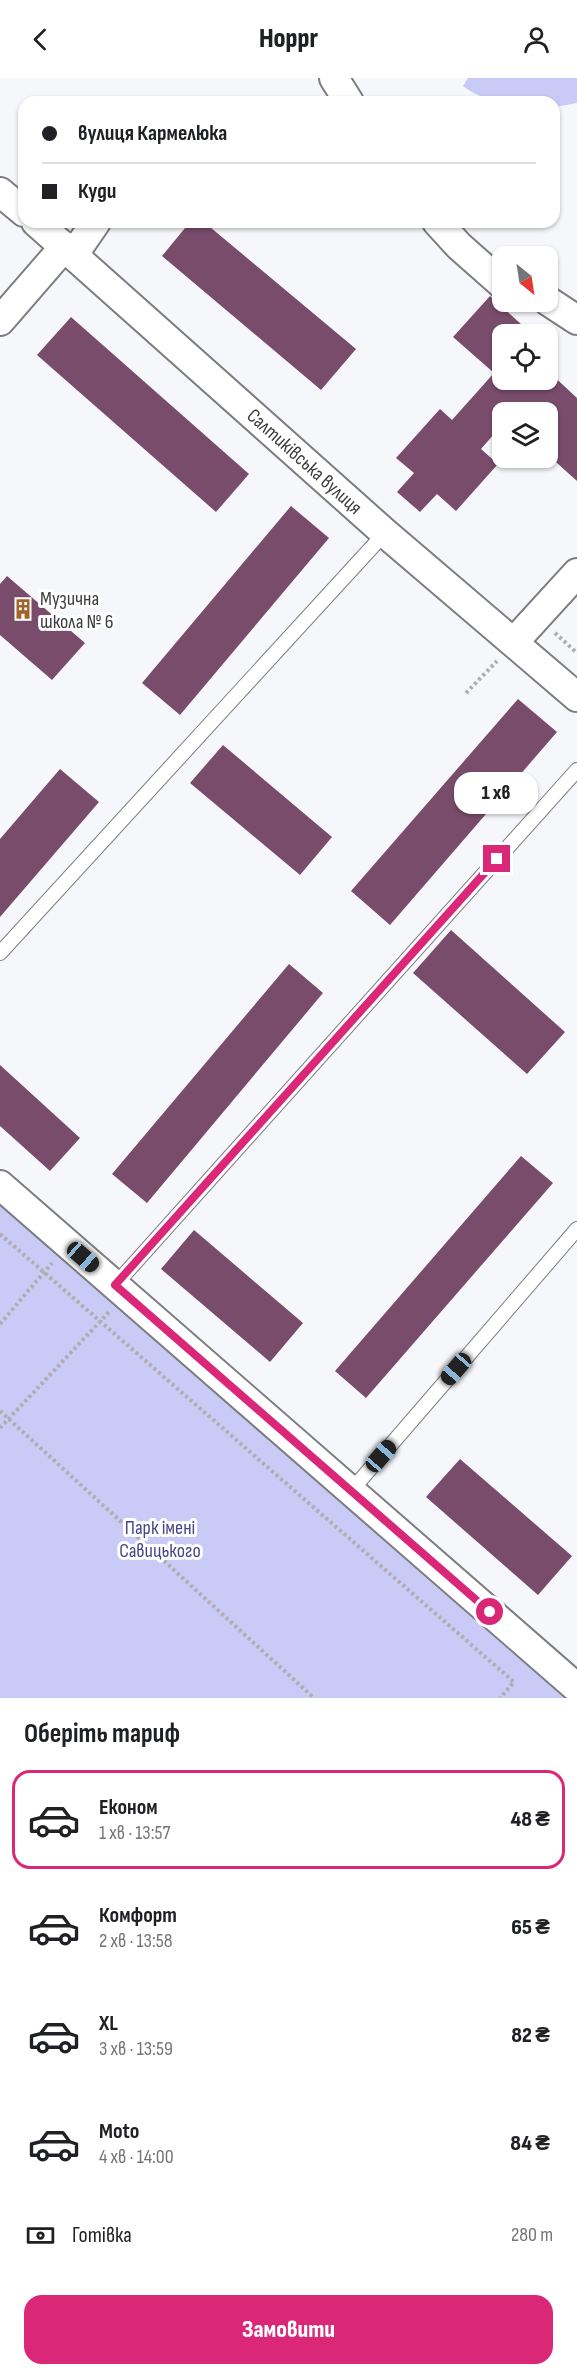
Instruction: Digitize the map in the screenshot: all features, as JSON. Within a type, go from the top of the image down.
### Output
[{"type":"street","points":[[334,78],[345,96]]},
{"type":"street","points":[[0,192],[18,207]]},
{"type":"street","name":"Салтиківська вулиця","points":[[43,228],[385,533],[577,697]]},
{"type":"street","points":[[0,321],[90,228]]},
{"type":"street","points":[[442,228],[492,275]]},
{"type":"street","points":[[558,308],[577,320]]},
{"type":"street","points":[[514,642],[577,573]]},
{"type":"street","points":[[0,1185],[577,1688]]},
{"type":"lane","points":[[0,953],[385,533]]},
{"type":"lane","points":[[120,1290],[577,770]]},
{"type":"lane","points":[[351,1491],[577,1229]]},
{"type":"path","points":[[466,693],[514,642]]},
{"type":"path","points":[[0,1234],[514,1682],[500,1698]]},
{"type":"path","points":[[0,1324],[68,1243]]},
{"type":"path","points":[[0,1428],[100,1321],[120,1290]]},
{"type":"path","points":[[0,1411],[314,1698]]},
{"type":"green space","points":[[468,78],[577,78],[577,103],[560,106],[560,96],[481,96],[463,86]]},
{"type":"green space","name":"Парк імені Савицького","points":[[0,1185],[577,1698],[0,1698]]},
{"type":"building","points":[[185,228],[211,228],[356,349],[321,390],[162,256]]},
{"type":"building","points":[[490,296],[492,312],[508,312],[521,324],[492,324],[492,371],[453,337]]},
{"type":"building","points":[[71,317],[249,474],[216,512],[37,355]]},
{"type":"building","points":[[492,375],[492,390],[558,390],[558,380],[577,398],[577,481],[558,464],[558,402],[492,402],[492,436],[481,449],[492,459],[492,468],[494,468],[456,511],[437,494],[420,512],[397,492],[414,473],[396,458],[440,409],[452,420]]},
{"type":"building","points":[[291,506],[329,538],[180,715],[142,683]]},
{"type":"building","name":"Музична школа № 6","points":[[7,576],[85,643],[52,680],[0,635],[0,584]]},
{"type":"building","points":[[518,699],[557,732],[390,925],[351,891]]},
{"type":"building","points":[[223,745],[332,837],[300,875],[190,783]]},
{"type":"building","points":[[60,769],[99,802],[0,917],[0,839]]},
{"type":"building","points":[[451,930],[565,1032],[527,1074],[413,973]]},
{"type":"building","points":[[289,964],[323,993],[147,1203],[112,1174]]},
{"type":"building","points":[[0,1065],[80,1138],[50,1171],[0,1126]]},
{"type":"building","points":[[521,1156],[553,1183],[366,1398],[335,1371]]},
{"type":"building","points":[[194,1230],[303,1323],[270,1362],[161,1269]]},
{"type":"building","points":[[460,1459],[572,1556],[538,1595],[426,1497]]},
{"type":"place","name":"Музична школа № 6","points":[[23,609]]},
{"type":"route","points":[[490,1612],[115,1285],[497,859]]}]
